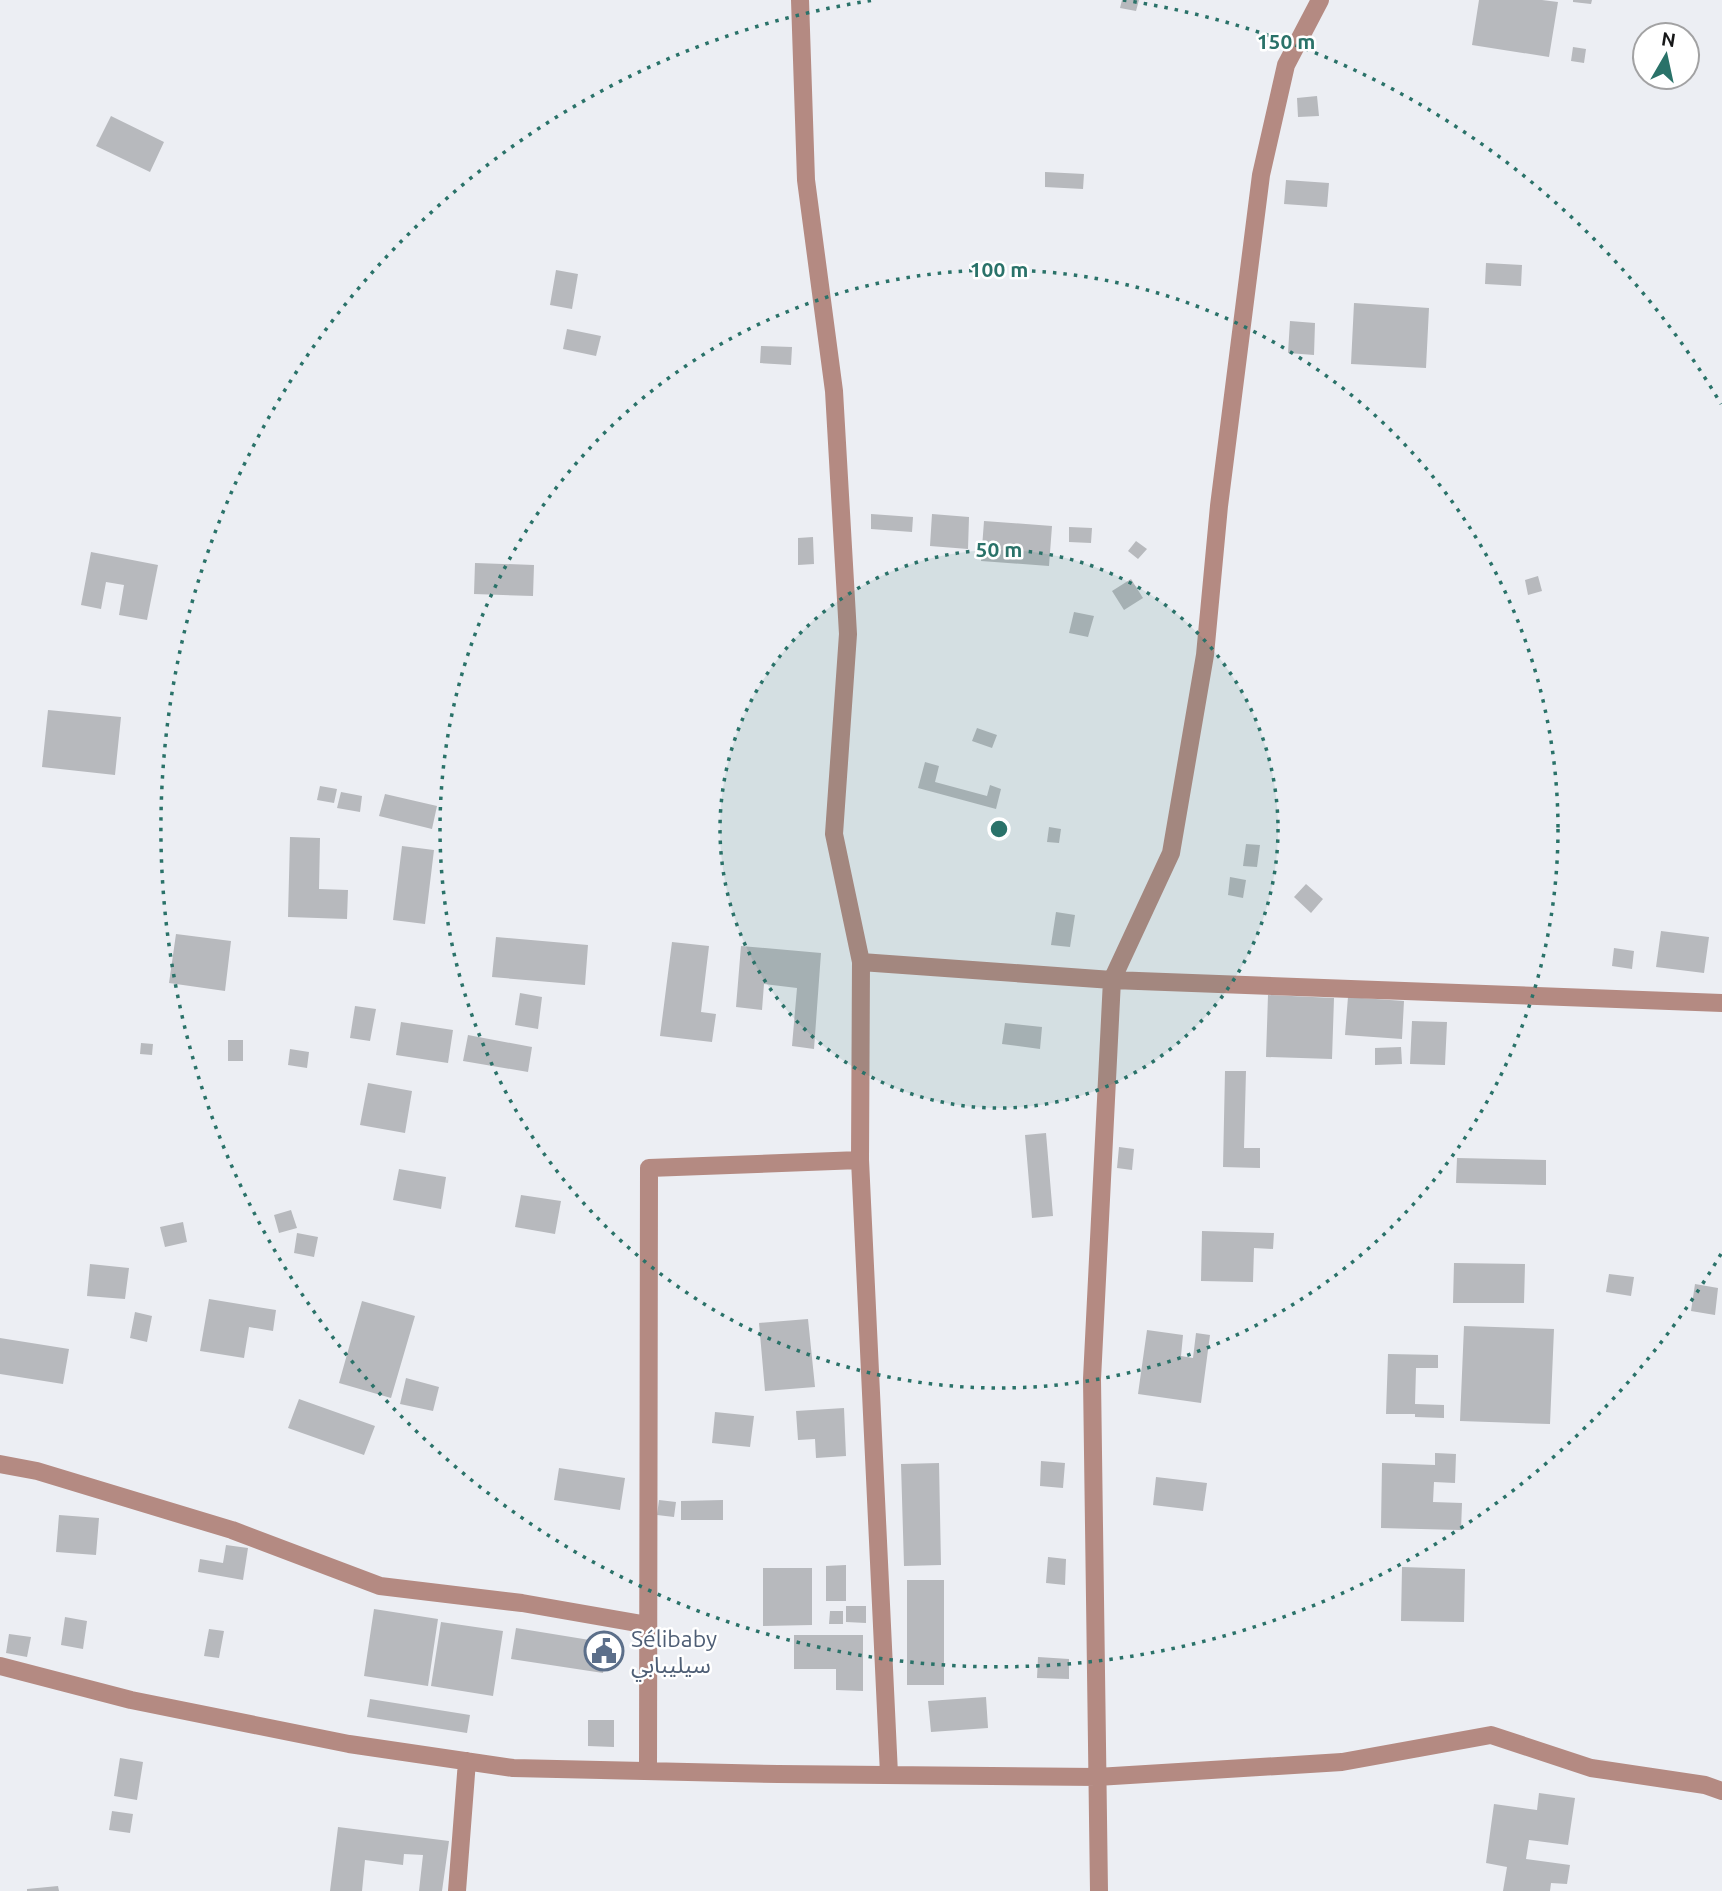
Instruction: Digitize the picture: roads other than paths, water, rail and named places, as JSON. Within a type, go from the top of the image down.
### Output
[{"type":"street","points":[[800,0],[806,180],[834,391],[848,634],[834,834],[861,962],[860,1160],[889,1774]]},
{"type":"street","points":[[1099,1891],[1092,1379],[1112,980],[1171,853],[1205,655],[1219,506],[1261,174],[1286,65],[1320,0]]},
{"type":"street","points":[[861,962],[1112,980],[1722,1003]]},
{"type":"street","points":[[648,1771],[649,1168],[860,1160]]},
{"type":"street","points":[[0,1464],[37,1471],[232,1530],[380,1586],[522,1603],[648,1625]]},
{"type":"street","points":[[0,1666],[131,1700],[349,1744],[513,1768],[1097,1777],[1342,1762],[1491,1735],[1591,1768],[1704,1785],[1722,1791]]},
{"type":"street","points":[[457,1891],[467,1761]]},
{"type":"place","name":"Sélibaby سيليبابي","points":[[604,1651]]}]
